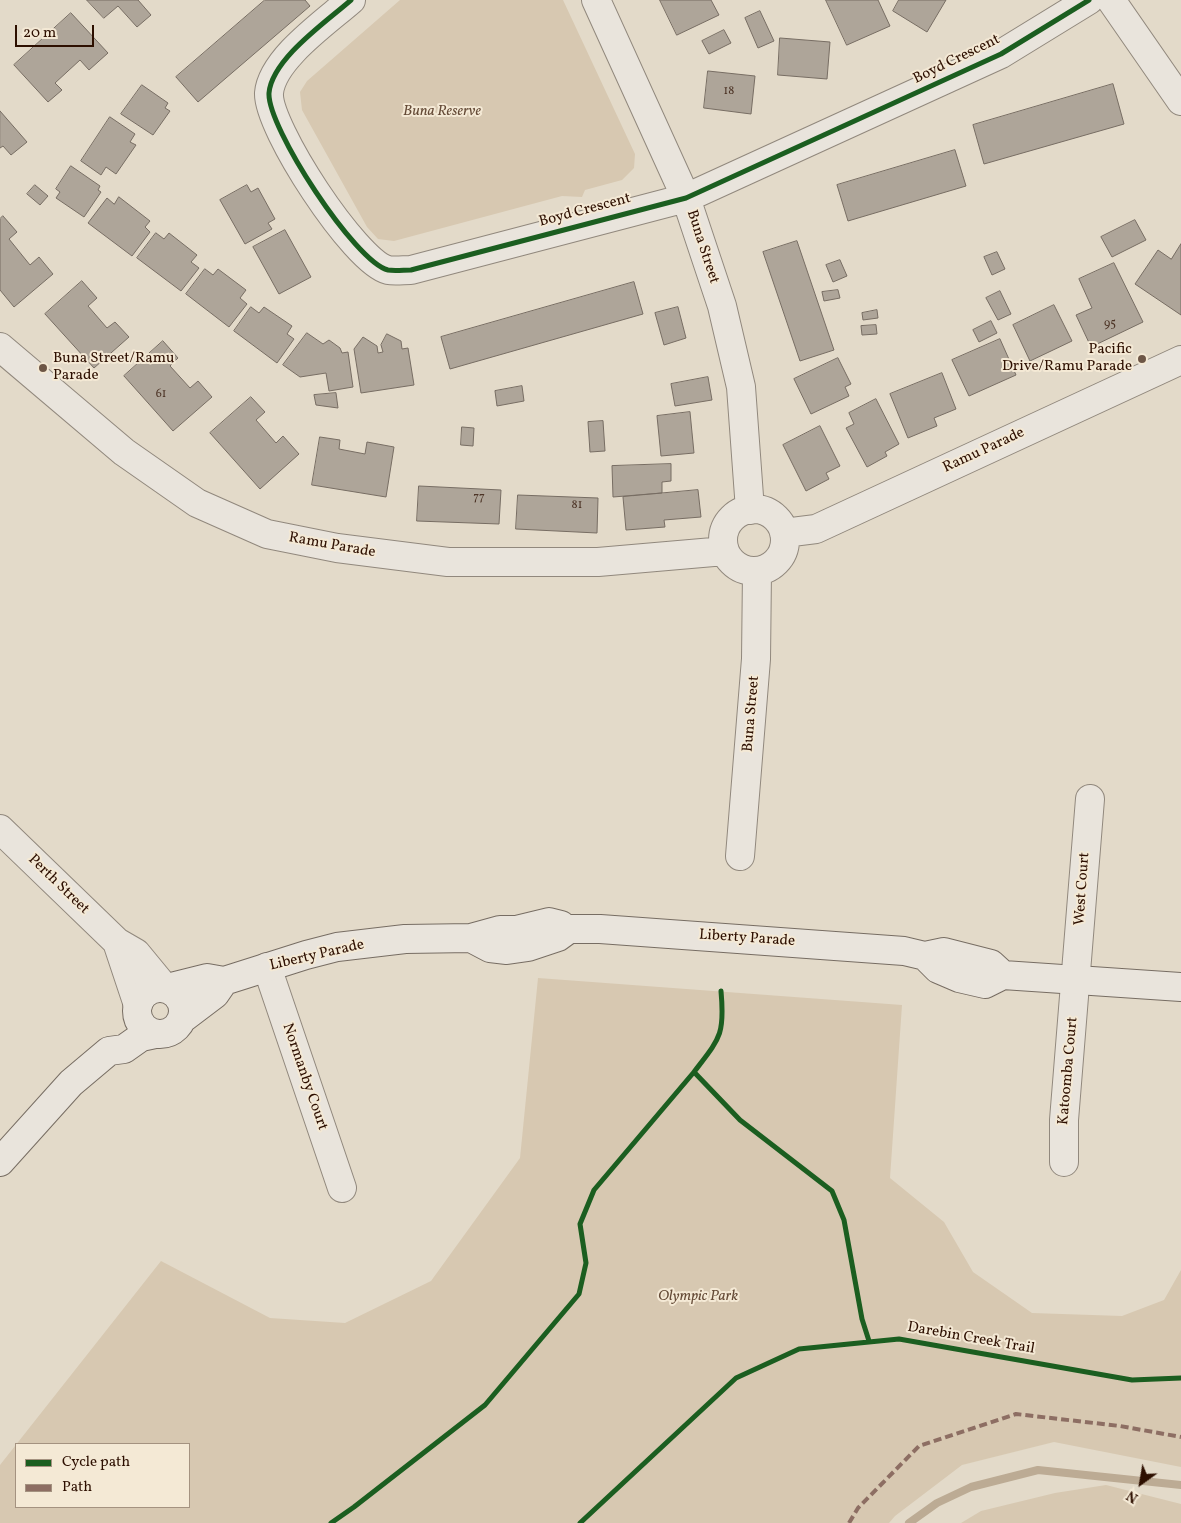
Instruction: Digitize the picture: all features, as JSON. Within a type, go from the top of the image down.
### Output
[{"type":"street","name":"Boyd Crescent","points":[[351,0],[281,64],[269,93],[274,114],[286,144],[335,220],[367,257],[387,270],[411,270],[686,198],[1001,54],[1089,0]]},
{"type":"street","name":"Buna Street","points":[[596,0],[686,198],[722,306],[740,387],[750,510]]},
{"type":"street","points":[[1111,0],[1181,101]]},
{"type":"street","name":"Ramu Parade","points":[[0,347],[124,452],[197,503],[267,534],[337,548],[448,562],[598,562],[724,551]]},
{"type":"street","name":"Ramu Parade","points":[[784,533],[816,529],[1181,360]]},
{"type":"street","points":[[750,510],[768,512],[775,518],[784,533],[785,544],[782,554],[776,563],[767,569],[757,571],[737,567],[724,551],[723,542],[727,524],[741,512],[750,510]]},
{"type":"street","name":"Buna Street","points":[[740,856],[756,659],[757,571]]},
{"type":"street","name":"West Court","points":[[1076,980],[1090,799]]},
{"type":"street","name":"Perth Street","points":[[0,828],[117,942],[136,953],[166,988]]},
{"type":"street","name":"Liberty Parade","points":[[166,988],[207,978],[224,982],[267,967],[337,948],[368,943],[430,938],[470,938],[490,948],[507,950],[528,947],[552,940],[569,929],[600,929],[904,951],[925,956],[938,969],[959,978],[984,984],[1003,975],[1181,987]]},
{"type":"street","name":"Perth Street","points":[[117,942],[137,1009]]},
{"type":"street","name":"Normanby Court","points":[[267,967],[342,1188]]},
{"type":"street","name":"Katoomba Court","points":[[1064,1162],[1064,1120],[1076,980]]},
{"type":"street","name":"Liberty Parade","points":[[182,1019],[215,994],[224,982]]},
{"type":"street","points":[[0,1162],[71,1083],[110,1051],[124,1048],[142,1037],[174,1030],[182,1019],[184,1007],[182,1000],[178,995],[166,988],[148,991],[137,1009],[113,1040],[110,1051]]},
{"type":"street","points":[[137,1009],[141,1023],[155,1034]]},
{"type":"green space","name":"Buna Reserve","points":[[400,0],[563,0],[635,154],[634,168],[622,180],[585,190],[582,197],[562,196],[394,241],[378,239],[367,227],[302,110],[300,92],[307,81]]},
{"type":"green space","name":"Olympic Park","points":[[538,978],[902,1005],[890,1178],[944,1222],[973,1272],[1032,1313],[1122,1316],[1164,1300],[1181,1270],[1181,1467],[1054,1442],[962,1465],[895,1516],[889,1523],[0,1523],[0,1465],[15,1446],[15,1508],[190,1508],[190,1443],[18,1443],[161,1261],[270,1318],[345,1323],[431,1281],[520,1158]]},
{"type":"green space","points":[[1106,1485],[1181,1504],[1181,1523],[961,1523],[981,1511],[1055,1493]]},
{"type":"building","points":[[87,0],[138,0],[151,15],[137,27],[118,6],[104,18]]},
{"type":"building","points":[[265,0],[305,0],[310,6],[198,102],[176,77]]},
{"type":"building","points":[[660,0],[711,0],[719,15],[677,35]]},
{"type":"building","points":[[826,0],[878,0],[890,26],[847,45]]},
{"type":"building","points":[[899,0],[946,0],[927,32],[893,11]]},
{"type":"building","points":[[760,11],[774,41],[758,48],[745,18]]},
{"type":"building","points":[[71,13],[108,53],[89,70],[80,60],[55,83],[62,90],[48,102],[14,65]]},
{"type":"building","points":[[724,30],[731,43],[709,54],[702,41]]},
{"type":"building","points":[[780,38],[830,42],[827,79],[778,75]]},
{"type":"building","points":[[708,71],[755,76],[751,114],[704,108]]},
{"type":"building","points":[[1113,84],[1124,124],[984,164],[973,125]]},
{"type":"building","points":[[142,85],[168,103],[165,108],[170,111],[153,135],[121,114]]},
{"type":"building","points":[[0,111],[27,142],[11,155],[3,146],[0,148]]},
{"type":"building","points":[[110,117],[135,134],[130,142],[136,145],[116,174],[106,167],[101,175],[81,161]]},
{"type":"building","points":[[955,150],[966,186],[848,221],[837,185]]},
{"type":"building","points":[[71,166],[100,186],[98,190],[101,192],[84,217],[56,198],[60,192],[56,189]]},
{"type":"building","points":[[35,185],[48,196],[40,205],[27,194]]},
{"type":"building","points":[[247,185],[251,192],[258,188],[275,219],[268,223],[272,229],[245,244],[220,200]]},
{"type":"building","points":[[119,197],[150,221],[145,227],[150,232],[132,256],[88,223],[107,198],[114,204]]},
{"type":"building","points":[[3,216],[17,232],[9,239],[30,265],[39,257],[53,274],[14,307],[0,290],[0,219]]},
{"type":"building","points":[[1135,220],[1146,240],[1112,257],[1101,237]]},
{"type":"building","points":[[285,230],[311,277],[279,294],[253,247]]},
{"type":"building","points":[[156,233],[164,239],[169,233],[197,255],[191,262],[199,268],[181,291],[137,258]]},
{"type":"building","points":[[797,241],[834,350],[800,361],[763,252]]},
{"type":"building","points":[[1181,244],[1181,315],[1135,284],[1158,250],[1171,259]]},
{"type":"building","points":[[997,252],[1005,269],[992,275],[984,257]]},
{"type":"building","points":[[840,260],[847,276],[833,282],[826,265]]},
{"type":"building","points":[[1114,263],[1143,322],[1091,347],[1076,315],[1092,308],[1079,279]]},
{"type":"building","points":[[205,269],[213,275],[218,269],[246,290],[240,298],[247,304],[229,327],[186,294]]},
{"type":"building","points":[[82,281],[97,298],[88,306],[107,328],[115,322],[129,337],[94,368],[45,314]]},
{"type":"building","points":[[634,282],[643,314],[450,369],[441,337]]},
{"type":"building","points":[[838,290],[840,298],[824,301],[822,292]]},
{"type":"building","points":[[1000,291],[1011,314],[998,320],[986,298]]},
{"type":"building","points":[[1054,305],[1072,341],[1030,361],[1013,325]]},
{"type":"building","points":[[251,307],[259,313],[264,307],[292,326],[287,334],[294,339],[277,363],[234,331]]},
{"type":"building","points":[[678,307],[686,338],[664,345],[655,313]]},
{"type":"building","points":[[877,310],[878,318],[863,320],[862,313]]},
{"type":"building","points":[[991,321],[997,333],[979,342],[973,330]]},
{"type":"building","points":[[876,325],[877,334],[862,335],[861,326]]},
{"type":"building","points":[[307,333],[323,344],[329,340],[340,348],[342,353],[348,352],[353,387],[329,391],[326,373],[300,377],[283,365]]},
{"type":"building","points":[[387,334],[401,341],[402,349],[408,348],[414,385],[361,393],[354,349],[363,337],[377,346],[378,353],[383,352],[381,345]]},
{"type":"building","points":[[1000,339],[1016,375],[969,396],[952,360]]},
{"type":"building","points":[[163,341],[178,358],[170,366],[190,388],[198,381],[212,397],[173,431],[124,376]]},
{"type":"building","points":[[838,358],[851,384],[845,387],[849,396],[811,414],[794,379]]},
{"type":"building","points":[[942,373],[956,409],[934,418],[937,426],[908,438],[890,394]]},
{"type":"building","points":[[708,377],[712,400],[675,406],[671,384]]},
{"type":"building","points":[[522,386],[524,401],[497,406],[495,391]]},
{"type":"building","points":[[336,393],[338,408],[316,405],[314,395]]},
{"type":"building","points":[[251,397],[265,412],[256,420],[276,443],[283,436],[299,454],[260,489],[210,433]]},
{"type":"building","points":[[876,399],[899,444],[885,452],[887,456],[867,467],[846,428],[854,424],[849,413]]},
{"type":"building","points":[[690,412],[694,453],[661,456],[657,416]]},
{"type":"building","points":[[603,421],[605,451],[590,452],[588,422]]},
{"type":"building","points":[[820,426],[840,466],[826,473],[829,479],[806,491],[783,445]]},
{"type":"building","points":[[462,427],[474,428],[473,446],[461,445]]},
{"type":"building","points":[[320,437],[340,440],[339,449],[365,454],[367,442],[394,447],[386,497],[312,485]]},
{"type":"building","points":[[671,464],[671,481],[662,482],[662,493],[613,497],[612,466]]},
{"type":"building","points":[[419,486],[501,490],[499,524],[417,521]]},
{"type":"building","points":[[698,490],[701,517],[664,520],[665,527],[626,530],[623,497]]},
{"type":"building","points":[[518,495],[598,498],[597,533],[516,529]]},
{"type":"waterway","points":[[909,1523],[937,1503],[971,1487],[1038,1470],[1181,1485]]},
{"type":"marked path","points":[[849,1523],[858,1508],[919,1446],[1016,1414],[1120,1426],[1181,1437]]},
{"type":"cycle path","points":[[351,0],[290,54],[272,80],[269,93],[272,110],[282,134],[315,191],[355,244],[373,261],[388,270],[411,270],[686,198],[1001,54],[1089,0]]},
{"type":"cycle path","points":[[721,991],[722,1017],[719,1035],[710,1051],[694,1072],[740,1120],[832,1191],[844,1220],[862,1319],[869,1341]]},
{"type":"cycle path","points":[[331,1523],[485,1405],[579,1294],[586,1263],[580,1224],[594,1190],[694,1072]]},
{"type":"cycle path","name":"Darebin Creek Trail","points":[[580,1523],[736,1378],[799,1349],[899,1339],[1132,1380],[1181,1378]]},
{"type":"place","name":"Pacific Drive/Ramu Parade","points":[[1142,359]]},
{"type":"place","name":"Buna Street/Ramu Parade","points":[[43,368]]}]
